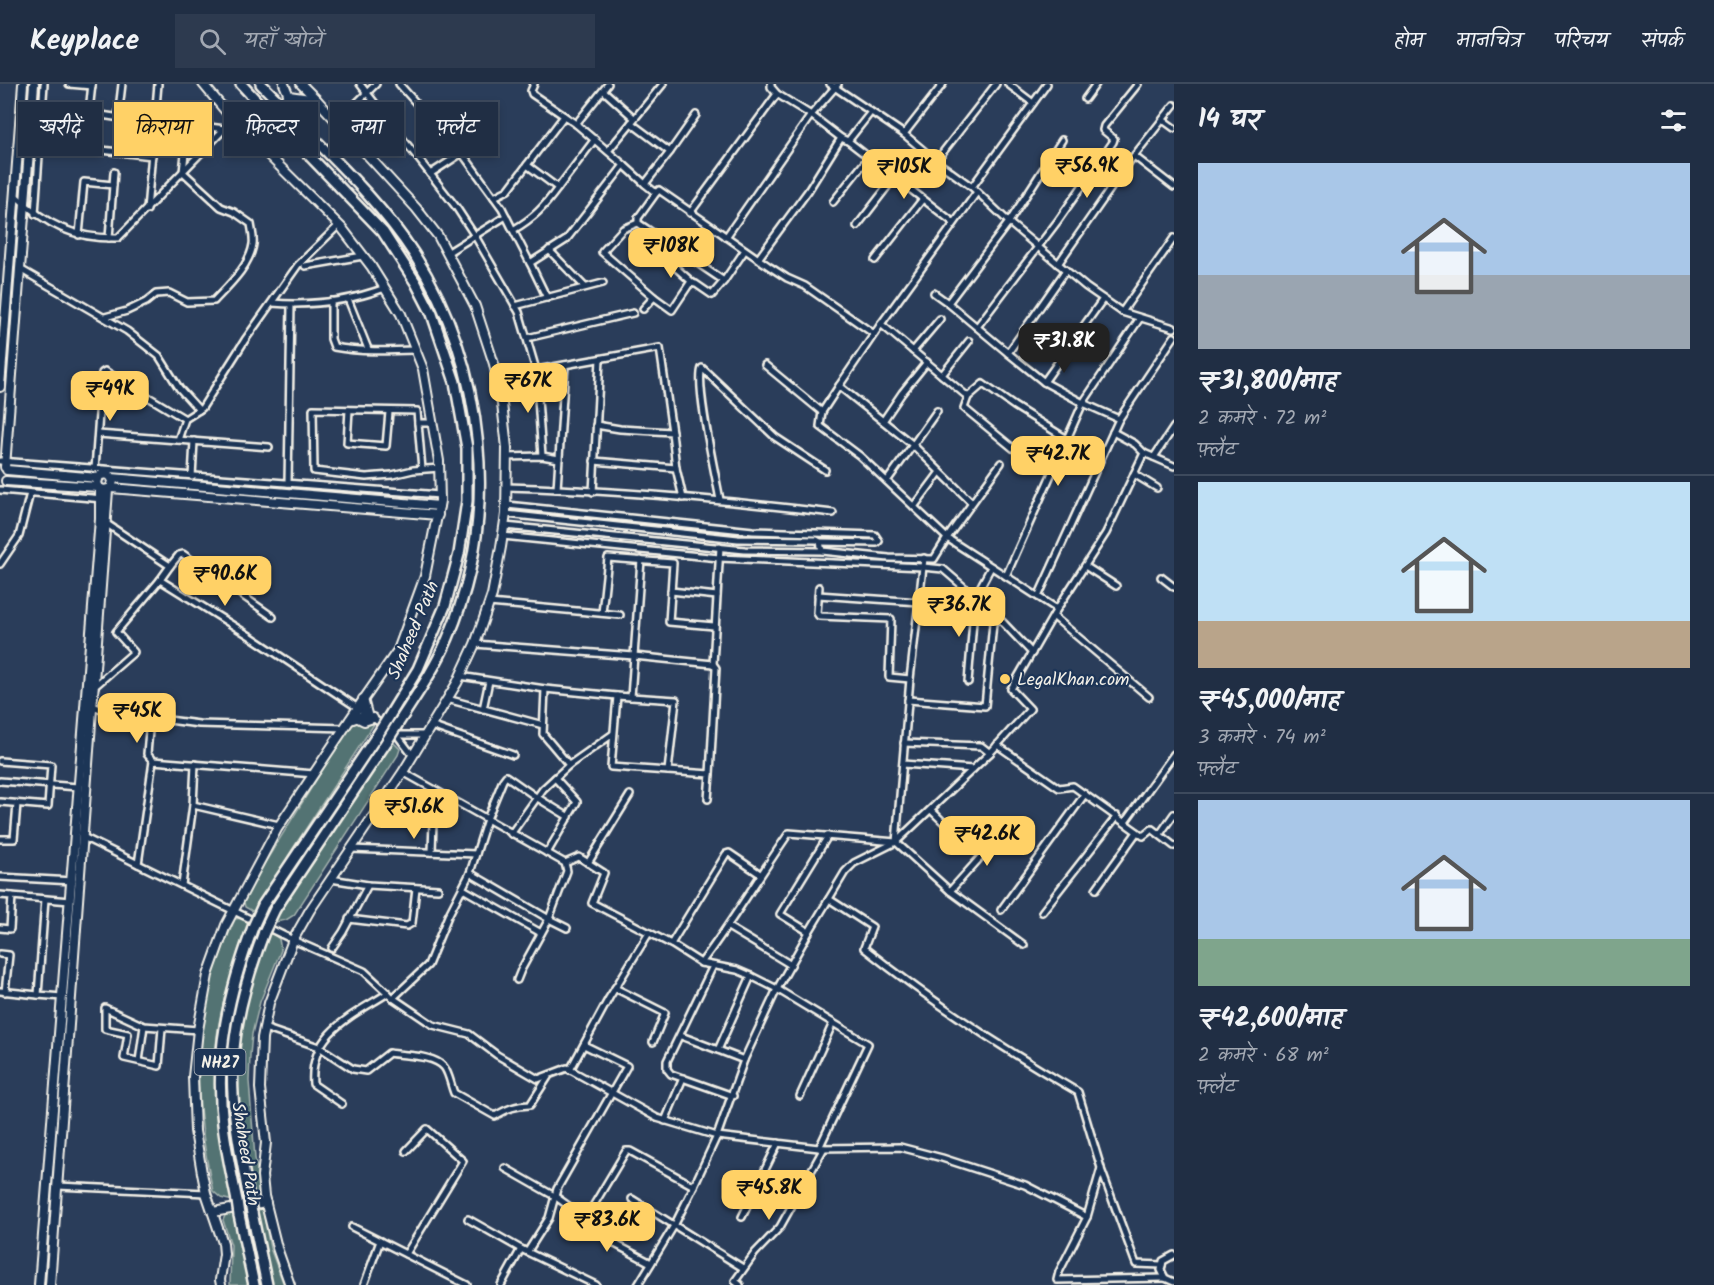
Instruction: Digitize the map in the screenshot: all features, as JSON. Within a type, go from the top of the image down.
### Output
[{"type":"highway","name":"Shaheed Path","points":[[241,84],[382,232],[416,283],[432,314],[455,382],[466,448],[467,501],[459,554],[445,606],[423,659],[378,734],[263,906],[233,983],[226,1011],[220,1064],[223,1124],[254,1285]]},
{"type":"highway","name":"Shaheed Path","points":[[261,84],[378,207],[413,254],[442,306],[460,351],[472,400],[479,447],[480,498],[472,557],[461,601],[447,639],[428,675],[387,741],[275,909],[264,932],[245,987],[233,1064],[236,1123],[267,1285]]},
{"type":"street","points":[[0,387],[23,84]]},
{"type":"street","points":[[3,482],[9,475],[4,465],[34,84]]},
{"type":"street","points":[[36,214],[44,84]]},
{"type":"street","points":[[69,84],[92,85],[90,102]]},
{"type":"street","points":[[120,102],[122,84]]},
{"type":"street","points":[[156,102],[158,84]]},
{"type":"street","points":[[203,84],[224,109]]},
{"type":"street","points":[[284,84],[289,96]]},
{"type":"street","points":[[301,84],[330,114]]},
{"type":"street","points":[[360,84],[456,207],[519,312],[536,370],[542,456]]},
{"type":"street","points":[[357,102],[376,84]]},
{"type":"street","points":[[399,84],[416,103]]},
{"type":"street","points":[[534,84],[532,94],[595,138],[656,193]]},
{"type":"street","points":[[576,124],[608,84]]},
{"type":"street","points":[[608,151],[663,84]]},
{"type":"street","points":[[771,84],[777,94],[848,141],[954,223]]},
{"type":"street","points":[[904,134],[943,84]]},
{"type":"street","points":[[936,161],[996,84]]},
{"type":"street","points":[[1008,84],[1033,103]]},
{"type":"street","points":[[972,187],[1047,84]]},
{"type":"street","points":[[1085,99],[1096,84]]},
{"type":"street","points":[[977,327],[1113,142],[1114,139],[1103,130],[1104,126],[1138,84]]},
{"type":"street","points":[[726,237],[834,85],[904,134],[972,187],[1058,264],[1103,299],[1122,312],[1174,328]]},
{"type":"street","points":[[604,91],[632,121],[670,152]]},
{"type":"street","points":[[690,213],[777,94]]},
{"type":"street","points":[[289,96],[317,100]]},
{"type":"street","points":[[283,102],[289,96]]},
{"type":"street","points":[[1058,264],[1134,156],[1174,105]]},
{"type":"street","points":[[848,141],[871,112]]},
{"type":"street","points":[[645,184],[696,115]]},
{"type":"street","points":[[494,196],[508,190],[564,116]]},
{"type":"street","points":[[1163,120],[1174,128]]},
{"type":"street","points":[[15,195],[36,214],[66,231],[79,235],[118,238],[224,130]]},
{"type":"street","points":[[513,230],[543,209],[595,138]]},
{"type":"street","points":[[758,259],[808,191],[841,138]]},
{"type":"street","points":[[948,303],[1009,222],[1062,140]]},
{"type":"street","points":[[430,174],[462,153],[506,216],[547,298]]},
{"type":"street","points":[[147,210],[152,156]]},
{"type":"street","points":[[183,172],[185,156]]},
{"type":"street","points":[[218,1283],[224,1254],[223,1243],[206,1193],[195,1131],[193,1077],[198,1030],[208,975],[226,925],[279,825],[398,651],[425,576],[440,495],[440,468],[434,423],[423,369],[401,314],[371,266],[339,225],[269,156]]},
{"type":"street","points":[[290,1285],[277,1248],[262,1176],[266,1143],[260,1088],[264,1028],[269,1003],[292,940],[403,772],[460,676],[475,644],[489,603],[507,510],[507,457],[502,404],[475,306],[438,236],[416,208],[368,156]]},
{"type":"street","points":[[1134,156],[1174,186]]},
{"type":"street","points":[[833,202],[868,158]]},
{"type":"street","points":[[527,165],[558,188]]},
{"type":"street","points":[[530,263],[571,235],[624,165]]},
{"type":"street","points":[[109,238],[114,171]]},
{"type":"street","points":[[105,317],[127,311],[146,302],[156,294],[169,293],[187,302],[214,301],[235,278],[247,260],[253,246],[251,224],[234,212],[220,207],[183,172]]},
{"type":"street","points":[[857,226],[894,178]]},
{"type":"street","points":[[79,235],[84,182],[113,184]]},
{"type":"street","points":[[638,223],[638,218],[659,190],[758,259],[787,278],[805,286],[874,333]]},
{"type":"street","points":[[977,192],[874,333],[822,412],[820,426],[860,456],[947,538],[1057,609]]},
{"type":"street","points":[[875,260],[922,200]]},
{"type":"street","points":[[447,253],[506,216]]},
{"type":"street","points":[[638,223],[724,281]]},
{"type":"street","points":[[638,223],[623,229],[602,252],[672,310],[690,283],[693,283]]},
{"type":"street","points":[[178,440],[185,419],[200,410],[245,340],[298,265],[339,225]]},
{"type":"street","points":[[1122,312],[1174,238]]},
{"type":"street","points":[[11,248],[22,249]]},
{"type":"street","points":[[549,250],[585,287]]},
{"type":"street","points":[[665,258],[693,283],[712,296],[745,250]]},
{"type":"street","points":[[305,266],[363,256]]},
{"type":"street","points":[[20,269],[105,317],[159,356],[179,388],[200,410]]},
{"type":"street","points":[[1008,353],[1066,270]]},
{"type":"street","points":[[515,306],[603,283]]},
{"type":"street","points":[[272,303],[291,305],[348,299],[385,288]]},
{"type":"street","points":[[934,292],[1044,382],[1119,419]]},
{"type":"street","points":[[643,309],[654,297]]},
{"type":"street","points":[[348,299],[368,349]]},
{"type":"street","points":[[1044,382],[1103,299]]},
{"type":"street","points":[[331,301],[332,345],[376,351],[416,350]]},
{"type":"street","points":[[288,483],[291,305]]},
{"type":"street","points":[[526,338],[633,312]]},
{"type":"street","points":[[1006,576],[1083,403],[1140,318]]},
{"type":"street","points":[[913,351],[940,319]]},
{"type":"street","points":[[881,324],[968,397]]},
{"type":"street","points":[[1038,597],[1119,419],[1174,337]]},
{"type":"street","points":[[942,375],[969,341]]},
{"type":"street","points":[[496,376],[660,348],[676,468],[683,498]]},
{"type":"street","points":[[593,492],[600,358]]},
{"type":"street","points":[[883,421],[927,363]]},
{"type":"street","points":[[557,489],[565,365]]},
{"type":"street","points":[[765,365],[822,412]]},
{"type":"street","points":[[720,500],[703,401],[700,373],[702,368],[775,437],[825,470]]},
{"type":"street","points":[[95,469],[102,373],[105,371],[185,419]]},
{"type":"street","points":[[1014,449],[964,408],[968,397],[982,384],[1067,439]]},
{"type":"street","points":[[839,386],[913,445],[971,502]]},
{"type":"street","points":[[422,469],[417,411],[313,409],[314,471],[366,477],[392,476],[422,469],[440,468]]},
{"type":"street","points":[[349,410],[347,443],[386,446],[389,412]]},
{"type":"street","points":[[887,481],[936,411]]},
{"type":"street","points":[[418,423],[434,423]]},
{"type":"street","points":[[596,425],[672,432]]},
{"type":"street","points":[[1154,457],[1174,427]]},
{"type":"street","points":[[1113,432],[1135,444],[1144,453],[1174,466]]},
{"type":"street","points":[[98,434],[269,447]]},
{"type":"street","points":[[192,477],[194,441]]},
{"type":"street","points":[[638,1285],[675,1224],[694,1186],[733,1096],[744,1060],[777,989],[845,872],[855,863],[896,842],[974,769],[1030,709],[1011,689],[1057,609],[1106,533],[1144,453]]},
{"type":"street","points":[[507,457],[542,456],[559,459]]},
{"type":"street","points":[[594,461],[676,468]]},
{"type":"street","points":[[505,526],[720,547],[934,559],[971,502],[1001,463]]},
{"type":"street","points":[[4,465],[95,469],[440,495]]},
{"type":"street","points":[[4,465],[98,478],[105,474],[112,478],[439,510]]},
{"type":"street","points":[[914,507],[940,472]]},
{"type":"street","points":[[1134,474],[1158,488]]},
{"type":"street","points":[[98,478],[104,488],[104,499],[103,521],[95,686],[84,837],[76,881],[70,901],[39,1285],[50,1285],[76,881],[78,788],[103,521]]},
{"type":"street","points":[[104,488],[113,483],[112,478]]},
{"type":"street","points":[[3,482],[439,510]]},
{"type":"street","points":[[507,487],[720,500],[833,513]]},
{"type":"street","points":[[0,490],[104,499]]},
{"type":"street","points":[[0,564],[19,536],[30,493]]},
{"type":"street","points":[[507,510],[753,531],[875,535],[879,541],[877,543],[820,543],[817,540],[738,539],[507,510]]},
{"type":"street","points":[[103,521],[170,566]]},
{"type":"street","points":[[503,536],[719,558],[943,569],[994,613],[1032,653]]},
{"type":"street","points":[[820,543],[822,551]]},
{"type":"street","points":[[712,664],[720,547]]},
{"type":"street","points":[[95,686],[134,652],[116,632],[179,555],[183,554],[273,617]]},
{"type":"street","points":[[602,613],[608,558],[673,563],[669,622],[714,626]]},
{"type":"street","points":[[896,842],[910,679],[924,558]]},
{"type":"street","points":[[631,697],[641,560]]},
{"type":"street","points":[[1084,566],[1116,586]]},
{"type":"street","points":[[968,682],[975,597],[991,567]]},
{"type":"street","points":[[1161,577],[1174,587]]},
{"type":"street","points":[[160,580],[250,636],[354,715],[370,716],[397,735],[413,756]]},
{"type":"street","points":[[819,587],[817,614],[819,616],[891,619],[888,677],[910,679]]},
{"type":"street","points":[[671,591],[717,596]]},
{"type":"street","points":[[818,595],[919,602]]},
{"type":"street","points":[[489,603],[620,615]]},
{"type":"street","points":[[908,700],[985,706],[994,613]]},
{"type":"street","points":[[1053,616],[1149,697]]},
{"type":"street","points":[[475,644],[712,664],[717,668],[708,799]]},
{"type":"street","points":[[460,676],[545,689],[676,700],[668,771]]},
{"type":"street","points":[[483,709],[489,681]]},
{"type":"street","points":[[545,689],[543,734],[568,765]]},
{"type":"street","points":[[617,696],[611,767],[711,774]]},
{"type":"street","points":[[363,699],[370,716]]},
{"type":"street","points":[[447,699],[543,725]]},
{"type":"street","points":[[93,706],[108,712],[199,724],[345,728]]},
{"type":"street","points":[[150,719],[147,754],[153,761],[314,774]]},
{"type":"street","points":[[431,726],[513,755]]},
{"type":"street","points":[[511,834],[536,797],[568,765],[613,734]]},
{"type":"street","points":[[397,735],[426,735]]},
{"type":"street","points":[[904,743],[981,746],[990,753]]},
{"type":"street","points":[[997,745],[1059,788],[1072,786],[1085,794],[1143,836],[1152,829],[1174,846]]},
{"type":"street","points":[[1125,822],[1174,754]]},
{"type":"street","points":[[0,761],[51,765],[48,806],[0,802]]},
{"type":"street","points":[[138,864],[153,761]]},
{"type":"street","points":[[182,885],[193,805],[195,764]]},
{"type":"street","points":[[903,764],[974,769]]},
{"type":"street","points":[[403,772],[565,863],[567,871],[549,919],[517,980]]},
{"type":"street","points":[[393,998],[428,965],[448,916],[470,873],[487,819],[506,776],[569,817]]},
{"type":"street","points":[[547,853],[577,802],[555,778]]},
{"type":"street","points":[[0,781],[78,788]]},
{"type":"street","points":[[432,852],[434,790]]},
{"type":"street","points":[[1001,910],[1085,794]]},
{"type":"street","points":[[588,862],[630,795]]},
{"type":"street","points":[[0,839],[14,839],[17,804]]},
{"type":"street","points":[[193,805],[279,825]]},
{"type":"street","points":[[931,810],[970,848]]},
{"type":"street","points":[[375,813],[433,816]]},
{"type":"street","points":[[1160,834],[1174,814]]},
{"type":"street","points":[[1042,912],[1117,816]]},
{"type":"street","points":[[950,891],[1007,828]]},
{"type":"street","points":[[1096,889],[1137,832]]},
{"type":"street","points":[[701,963],[728,927],[760,874],[789,833],[896,842],[950,891],[1024,945]]},
{"type":"street","points":[[810,932],[780,914],[828,836]]},
{"type":"street","points":[[84,837],[292,940],[364,971],[393,998],[434,1024],[469,1034],[497,1055],[538,1079],[567,1068],[664,1121],[717,1136],[822,1148],[900,1147],[1025,1185],[1087,1217]]},
{"type":"street","points":[[351,849],[476,854]]},
{"type":"street","points":[[672,944],[726,854],[729,853],[760,874]]},
{"type":"street","points":[[565,863],[579,857],[604,873],[592,903],[672,944],[701,963],[737,970],[777,989],[868,1044],[822,1148],[780,1227],[743,1268],[735,1281],[740,1285]]},
{"type":"street","points":[[470,873],[567,928]]},
{"type":"street","points":[[0,877],[76,881]]},
{"type":"street","points":[[331,879],[368,885],[438,889]]},
{"type":"street","points":[[332,948],[368,885]]},
{"type":"street","points":[[349,920],[407,926],[412,923],[416,888]]},
{"type":"street","points":[[463,889],[541,933]]},
{"type":"street","points":[[0,895],[70,901]]},
{"type":"street","points":[[0,928],[9,929],[12,896]]},
{"type":"street","points":[[38,995],[45,899]]},
{"type":"street","points":[[829,899],[872,927],[864,948],[897,974],[937,1004],[1029,1064],[1078,1092],[1101,1168],[1136,1264],[1162,1265]]},
{"type":"street","points":[[728,927],[791,965]]},
{"type":"street","points":[[570,1070],[615,988],[649,933]]},
{"type":"street","points":[[0,954],[9,955],[3,992],[62,997]]},
{"type":"street","points":[[712,966],[681,1036],[667,1061],[667,1069],[671,1074],[733,1096]]},
{"type":"street","points":[[718,1050],[751,976]]},
{"type":"street","points":[[615,988],[665,1013],[653,1042]]},
{"type":"street","points":[[342,1104],[312,1084],[319,1047],[337,1026],[388,993]]},
{"type":"street","points":[[162,1028],[159,1066],[124,1058],[128,1034],[105,1029],[105,1008],[144,1026],[198,1030]]},
{"type":"street","points":[[800,1096],[833,1023]]},
{"type":"street","points":[[139,1061],[144,1026]]},
{"type":"street","points":[[264,1028],[319,1047],[357,1070],[366,1071],[389,1053],[418,1056],[438,1062],[444,1067],[454,1093],[495,1116],[518,1105],[530,1105],[549,1076]]},
{"type":"street","points":[[681,1036],[744,1060]]},
{"type":"street","points":[[528,1251],[549,1218],[557,1189],[627,1066],[584,1045]]},
{"type":"street","points":[[664,1121],[683,1078]]},
{"type":"street","points":[[406,1151],[427,1129],[463,1161],[406,1254]]},
{"type":"street","points":[[742,1217],[778,1143]]},
{"type":"street","points":[[589,1213],[626,1151],[630,1151],[694,1186]]},
{"type":"street","points":[[505,1168],[556,1197],[577,1212],[589,1213],[618,1237],[615,1244],[651,1263]]},
{"type":"street","points":[[1101,1168],[1087,1217],[1059,1272],[1058,1280],[1170,1281],[1162,1265]]},
{"type":"street","points":[[58,1186],[206,1193]]},
{"type":"street","points":[[632,1198],[743,1268]]},
{"type":"street","points":[[213,1212],[266,1203]]},
{"type":"street","points":[[468,1219],[522,1249],[596,1285]]},
{"type":"street","points":[[352,1227],[467,1285]]},
{"type":"street","points":[[364,1285],[380,1241]]},
{"type":"street","points":[[501,1285],[522,1249]]},
{"type":"street","points":[[1162,1265],[1166,1258],[1174,1255]]},
{"type":"green space","points":[[360,722],[374,724],[254,912],[245,907],[243,898],[351,724]]},
{"type":"green space","points":[[390,739],[400,749],[398,755],[294,915],[286,920],[275,922],[282,907]]},
{"type":"green space","points":[[235,919],[251,920],[226,992],[219,1021],[215,1057],[219,1119],[233,1201],[221,1198],[213,1191],[201,1117],[198,1066],[203,1017],[210,983]]},
{"type":"green space","points":[[257,928],[261,929],[248,962],[238,998],[229,1068],[263,1285],[257,1285],[226,1127],[224,1091],[225,1055],[233,1002],[241,971]]},
{"type":"green space","points":[[270,932],[279,939],[281,950],[260,1002],[252,1034],[250,1055],[249,1081],[260,1190],[255,1198],[239,1111],[238,1056],[240,1034],[254,971]]},
{"type":"green space","points":[[256,1206],[263,1211],[270,1248],[284,1285],[270,1285]]},
{"type":"green space","points":[[234,1210],[250,1285],[230,1285],[231,1245],[223,1220],[226,1214]]},
{"type":"place","name":"LegalKhan.com","points":[[1005,679]]}]
